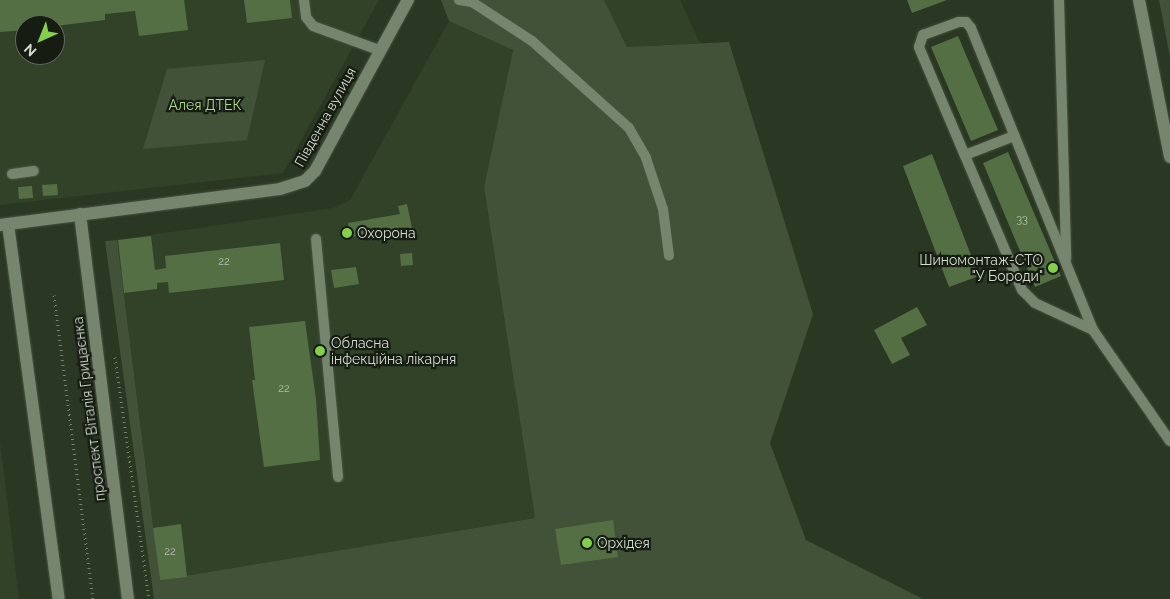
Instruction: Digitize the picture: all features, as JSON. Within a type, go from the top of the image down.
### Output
[{"type":"street","name":"Південна вулиця","points":[[4,224],[280,189],[305,181],[315,171],[379,50],[408,0]]},
{"type":"street","points":[[1138,0],[1170,157]]},
{"type":"street","name":"проспект Віталія Грицаєнка","points":[[80,214],[128,599]]},
{"type":"street","points":[[4,224],[59,599]]},
{"type":"lane","points":[[304,0],[306,17],[313,26],[379,50]]},
{"type":"lane","points":[[459,0],[472,2],[532,41],[629,128],[646,158],[663,209],[669,256]]},
{"type":"lane","points":[[1059,0],[1066,261]]},
{"type":"lane","points":[[1093,330],[1035,303],[1022,290],[919,47],[923,35],[966,22],[972,28],[1093,330],[1170,441]]},
{"type":"lane","points":[[965,155],[1014,136]]},
{"type":"lane","points":[[12,174],[34,171]]},
{"type":"lane","points":[[316,239],[338,477]]},
{"type":"path","points":[[54,295],[93,599]]},
{"type":"path","points":[[114,347],[149,599]]},
{"type":"shaded area","points":[[0,0],[379,0],[283,173],[0,205]]},
{"type":"shaded area","points":[[604,0],[680,0],[700,43],[627,47]]},
{"type":"shaded area","name":"Обласна інфекційна лікарня","points":[[449,21],[513,50],[484,187],[535,518],[160,580],[117,240],[333,208],[350,200]]},
{"type":"shaded area","points":[[0,442],[5,481],[19,599],[0,599]]},
{"type":"green space","points":[[441,0],[604,0],[627,47],[729,42],[813,314],[770,443],[806,540],[923,599],[154,599],[105,241],[117,240],[160,580],[535,518],[484,187],[513,50],[449,21]]},
{"type":"green space","points":[[1159,0],[1170,0],[1170,57]]},
{"type":"green space","name":"Алея ДТЕК","points":[[265,60],[247,140],[143,149],[167,69]]},
{"type":"building","points":[[0,0],[184,0],[188,30],[139,36],[135,11],[105,14],[105,20],[65,25],[65,15],[15,15],[15,31],[0,32]]},
{"type":"building","points":[[244,0],[290,0],[292,18],[247,23]]},
{"type":"building","points":[[907,0],[947,0],[912,13]]},
{"type":"building","points":[[958,36],[998,130],[971,141],[931,47]]},
{"type":"building","points":[[1008,152],[1061,276],[1035,287],[983,163]]},
{"type":"building","points":[[932,154],[979,276],[949,287],[903,166]]},
{"type":"building","points":[[57,184],[58,195],[43,196],[42,185]]},
{"type":"building","points":[[32,186],[33,198],[19,199],[18,187]]},
{"type":"building","points":[[407,204],[412,228],[344,238],[343,230],[349,229],[348,223],[400,214],[398,206]]},
{"type":"building","points":[[151,236],[155,270],[166,268],[165,256],[280,243],[284,280],[169,293],[168,282],[157,283],[157,289],[124,293],[118,240]]},
{"type":"building","points":[[412,253],[413,265],[401,266],[400,254]]},
{"type":"building","points":[[356,267],[359,284],[334,288],[331,270]]},
{"type":"building","points":[[917,307],[927,325],[901,338],[910,355],[892,364],[874,330]]},
{"type":"building","points":[[305,321],[316,399],[320,460],[264,467],[252,380],[255,380],[249,327]]},
{"type":"building","name":"Орхідея","points":[[613,520],[618,557],[561,565],[555,529]]},
{"type":"building","points":[[181,524],[187,577],[160,580],[153,528]]},
{"type":"place","name":"Охорона","points":[[347,233]]},
{"type":"place","name":"Шиномонтаж-СТО \"У Бороди\"","points":[[1053,268]]},
{"type":"place","name":"Обласна інфекційна лікарня","points":[[320,351]]},
{"type":"place","name":"Орхідея","points":[[587,543]]}]
